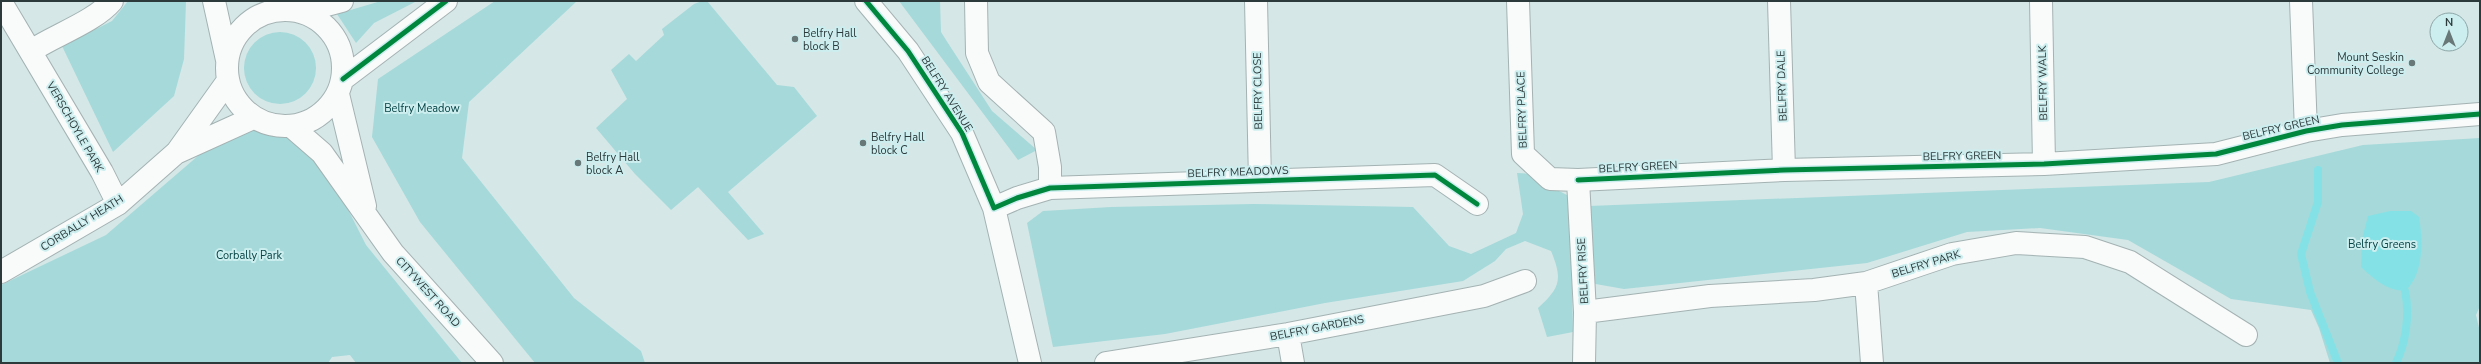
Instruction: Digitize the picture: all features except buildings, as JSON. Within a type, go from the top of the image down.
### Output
[{"type":"street","points":[[30,51],[51,38],[103,11],[112,1]]},
{"type":"street","points":[[214,1],[226,60],[227,82],[232,96],[253,118],[272,126],[292,127],[310,121],[326,110],[340,86],[446,1]]},
{"type":"street","points":[[226,60],[231,44],[241,30],[254,18],[269,12],[288,8],[342,1]]},
{"type":"street","name":"BELFRY AVENUE","points":[[866,1],[908,51],[962,133],[994,208],[1030,363]]},
{"type":"street","points":[[976,1],[977,53],[989,82],[1044,132],[1050,167],[1050,188]]},
{"type":"street","name":"BELFRY CLOSE","points":[[1256,1],[1260,182]]},
{"type":"street","name":"BELFRY PLACE","points":[[1518,1],[1523,154],[1550,179],[1578,180]]},
{"type":"street","name":"BELFRY DALE","points":[[1779,1],[1784,170]]},
{"type":"street","name":"BELFRY WALK","points":[[2041,1],[2044,164]]},
{"type":"street","points":[[2301,1],[2306,131]]},
{"type":"street","name":"VERSCHOYLE PARK","points":[[1,2],[102,172],[118,204]]},
{"type":"street","points":[[288,8],[317,19],[330,30],[336,40],[343,61],[340,86]]},
{"type":"street","points":[[177,152],[227,82]]},
{"type":"street","name":"CITYWEST ROAD","points":[[340,86],[368,217]]},
{"type":"street","name":"BELFRY GREEN","points":[[1578,180],[1784,170],[2044,164],[2216,154],[2306,131],[2342,125],[2480,114]]},
{"type":"street","points":[[177,152],[253,118]]},
{"type":"street","name":"CITYWEST ROAD","points":[[292,127],[322,153],[393,253],[492,363]]},
{"type":"street","name":"CORBALLY HEATH","points":[[1,272],[118,204],[177,152]]},
{"type":"street","name":"BELFRY MEADOWS","points":[[994,208],[1017,198],[1050,188],[1435,175],[1477,204]]},
{"type":"street","name":"BELFRY RISE","points":[[1578,180],[1585,312],[1584,363]]},
{"type":"street","name":"BELFRY PARK","points":[[1585,312],[1710,296],[1814,290],[1866,283],[1952,254],[2016,243],[2085,247],[2130,262],[2246,335]]},
{"type":"street","name":"BELFRY GARDENS","points":[[1106,363],[1288,334],[1484,296],[1525,281]]},
{"type":"street","points":[[1866,283],[1872,363]]},
{"type":"street","points":[[1288,334],[1293,363]]},
{"type":"green space","points":[[128,1],[186,1],[184,59],[174,96],[113,152],[62,46],[112,21]]},
{"type":"green space","points":[[381,1],[417,1],[374,23],[356,43],[337,14]]},
{"type":"green space","name":"Belfry Meadow","points":[[495,1],[577,1],[469,102],[462,158],[574,298],[641,351],[645,363],[535,363],[420,222],[372,137],[378,79]]},
{"type":"green space","points":[[707,1],[777,85],[794,87],[817,116],[728,192],[764,234],[748,240],[698,187],[671,210],[635,174],[596,128],[627,99],[611,70],[629,54],[636,61],[664,35],[662,29],[694,4]]},
{"type":"green space","points":[[899,1],[940,1],[941,32],[992,111],[1037,150],[1018,160]]},
{"type":"green space","points":[[273,32],[287,32],[294,34],[306,42],[314,54],[316,68],[314,82],[306,94],[294,102],[287,104],[273,104],[266,102],[254,94],[246,82],[244,75],[244,61],[246,54],[254,42],[266,34]]},
{"type":"green space","name":"Corbally Park","points":[[249,127],[297,138],[328,170],[366,245],[462,363],[356,363],[350,355],[332,357],[328,363],[1,363],[1,285],[106,235],[213,143]]},
{"type":"green space","name":"Belfry Greens","points":[[2480,138],[2480,306],[2476,315],[2480,332],[2480,363],[2330,363],[2319,328],[2311,310],[2231,299],[2128,240],[2040,228],[1967,232],[1867,263],[1624,289],[1590,283],[1571,246],[1573,332],[1547,337],[1538,308],[1555,289],[1558,277],[1557,269],[1551,251],[1525,241],[1506,249],[1495,261],[1463,281],[1325,303],[1165,334],[1053,347],[1027,223],[1043,211],[1111,207],[1253,204],[1413,207],[1449,246],[1471,254],[1516,233],[1523,214],[1517,173],[1533,174],[1541,182],[1589,206],[2209,182],[2363,145]]},
{"type":"water","points":[[2390,211],[2411,211],[2419,217],[2421,256],[2416,276],[2405,291],[2392,289],[2381,284],[2361,267],[2362,239],[2368,216]]},
{"type":"waterway","points":[[2318,170],[2318,202],[2301,254],[2310,292],[2338,363]]},
{"type":"waterway","points":[[2396,363],[2405,337],[2407,318],[2405,291]]},
{"type":"cycle path","points":[[343,79],[446,1]]},
{"type":"cycle path","points":[[866,1],[908,51],[962,133],[994,208],[1017,198],[1050,188],[1435,175],[1477,204]]},
{"type":"cycle path","points":[[1578,180],[1784,170],[2044,164],[2216,154],[2306,131],[2342,125],[2480,114]]},
{"type":"place","name":"Belfry Hall block B","points":[[795,39]]},
{"type":"place","name":"Mount Seskin Community College","points":[[2412,63]]},
{"type":"place","name":"Belfry Hall block C","points":[[863,143]]},
{"type":"place","name":"Belfry Hall block A","points":[[578,163]]}]
